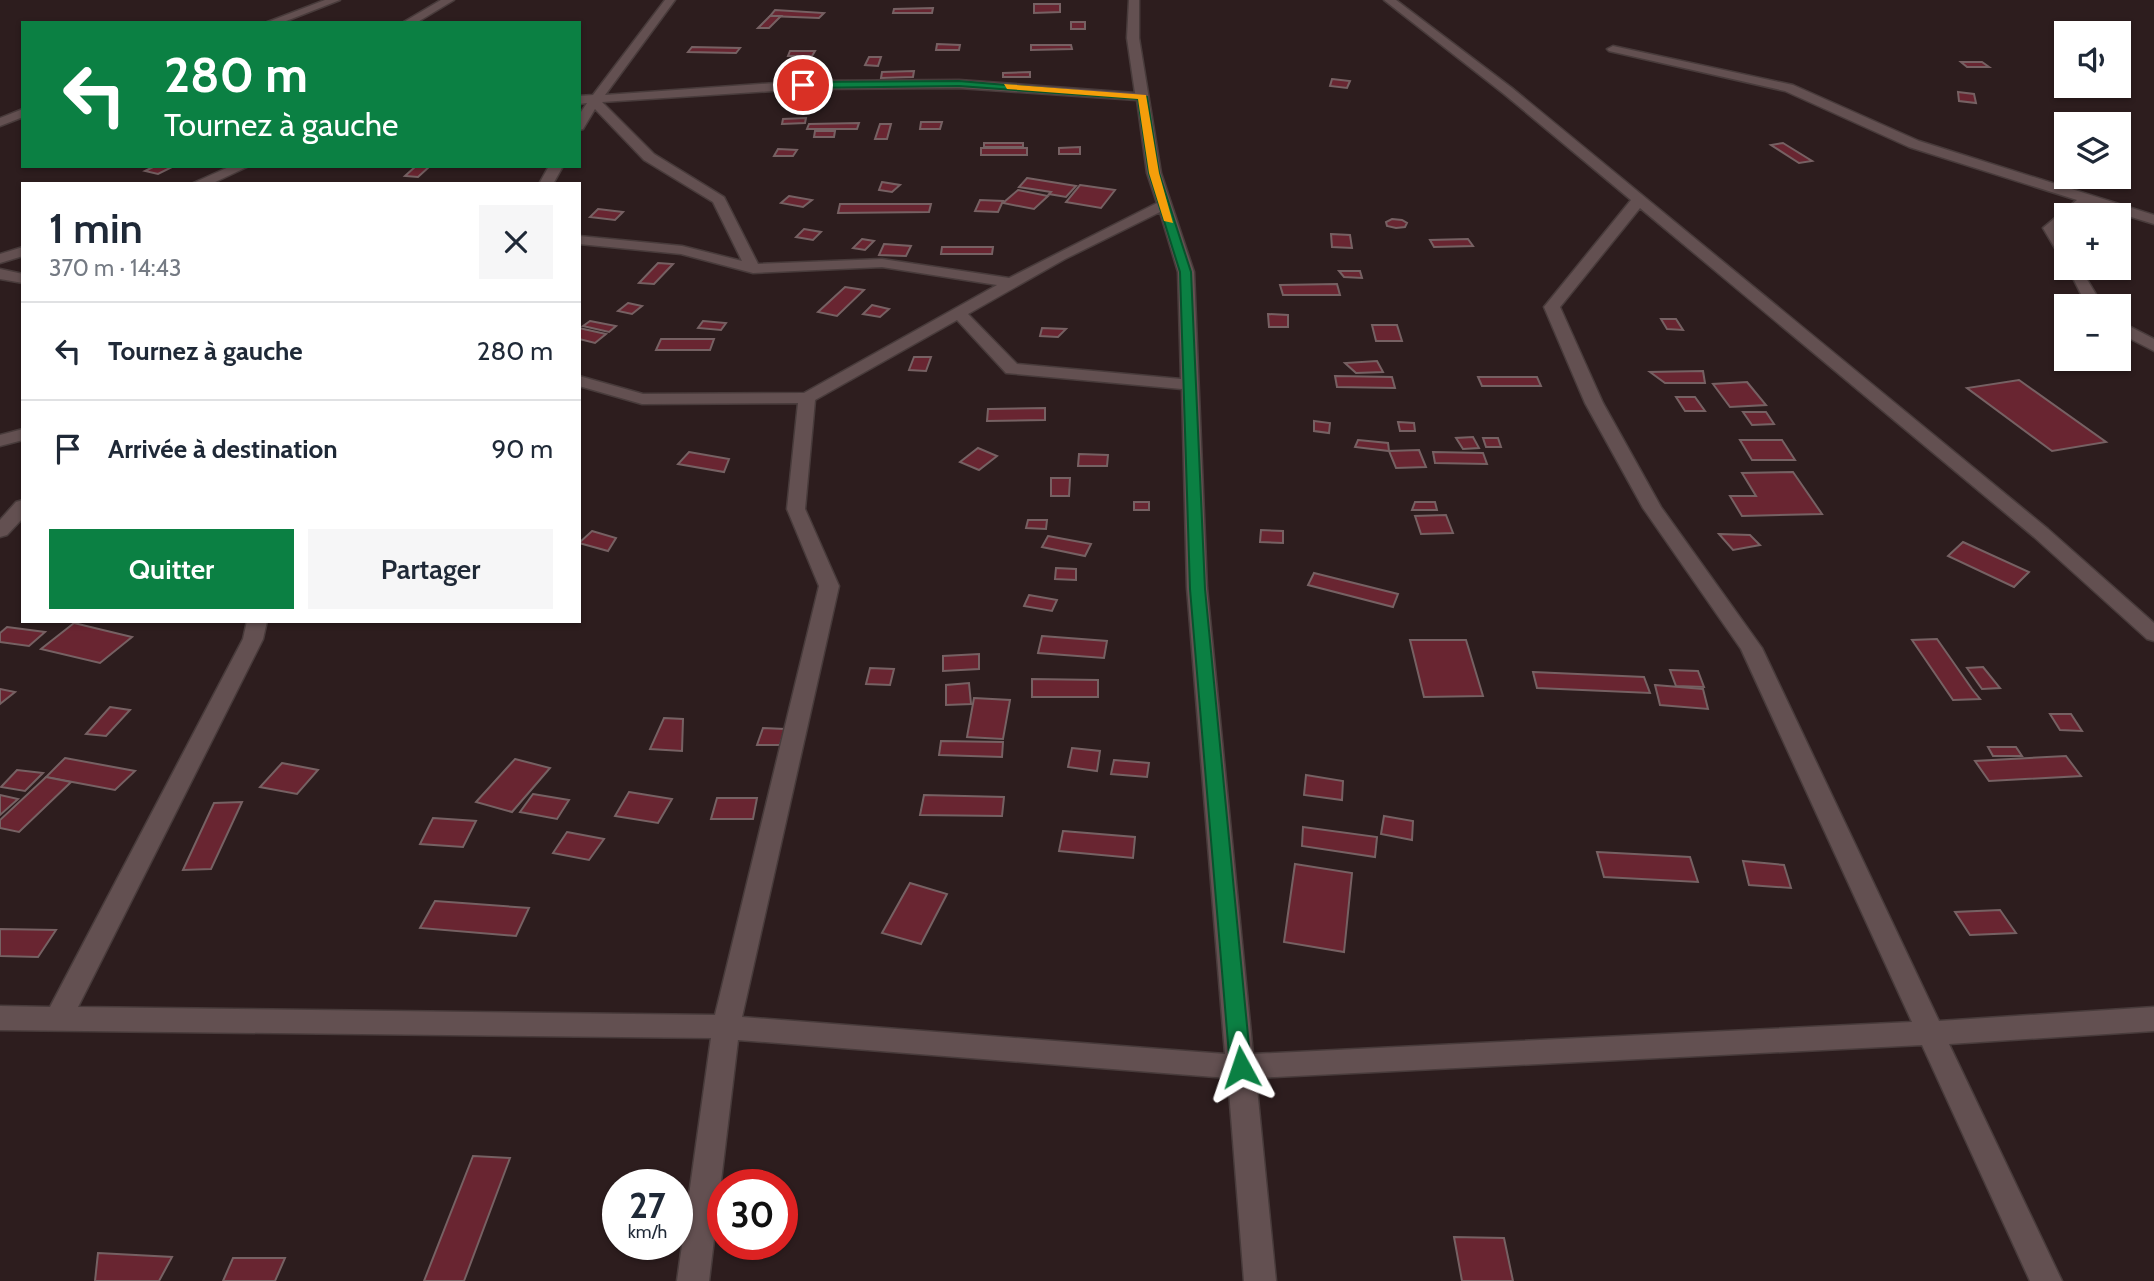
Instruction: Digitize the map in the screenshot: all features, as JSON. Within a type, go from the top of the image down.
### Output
[{"type":"street","points":[[276,21],[335,0]]},
{"type":"street","points":[[411,21],[449,0]]},
{"type":"street","points":[[581,120],[587,100],[638,48],[670,0]]},
{"type":"street","points":[[1134,0],[1133,38],[1154,173],[1186,272],[1198,589],[1260,1281]]},
{"type":"street","points":[[1390,0],[1508,91],[2041,533],[2154,634]]},
{"type":"street","points":[[1613,49],[1789,88],[1914,144],[2154,220]]},
{"type":"street","points":[[587,100],[803,85],[959,84],[1143,97]]},
{"type":"street","points":[[587,100],[649,156],[719,200],[753,269]]},
{"type":"street","points":[[0,122],[21,114]]},
{"type":"street","points":[[203,182],[238,168]]},
{"type":"street","points":[[2082,203],[2087,199]]},
{"type":"street","points":[[1639,200],[1552,307],[1594,403],[1652,508],[1751,648],[2046,1281]]},
{"type":"street","points":[[581,382],[642,399],[807,398],[1011,284],[1164,205]]},
{"type":"street","points":[[581,240],[682,250],[753,269],[882,263],[1011,284]]},
{"type":"street","points":[[0,259],[21,252]]},
{"type":"street","points":[[0,274],[21,279]]},
{"type":"street","points":[[959,313],[1012,369],[1190,385]]},
{"type":"street","points":[[2131,333],[2154,346]]},
{"type":"street","points":[[692,1281],[726,1027],[830,586],[796,509],[807,398]]},
{"type":"street","points":[[0,441],[21,435]]},
{"type":"street","points":[[0,531],[21,508]]},
{"type":"street","points":[[58,1019],[253,639],[257,623]]},
{"type":"street","points":[[0,1018],[726,1027],[1241,1067],[1931,1033],[2154,1018]]},
{"type":"building","points":[[1034,4],[1060,4],[1060,12],[1034,13]]},
{"type":"building","points":[[933,8],[932,13],[893,13],[894,9]]},
{"type":"building","points":[[775,10],[824,13],[819,18],[770,16]]},
{"type":"building","points":[[770,16],[781,16],[769,28],[758,28]]},
{"type":"building","points":[[1071,22],[1085,22],[1085,29],[1071,29]]},
{"type":"building","points":[[937,44],[960,45],[959,50],[936,50]]},
{"type":"building","points":[[1031,45],[1071,45],[1072,49],[1031,50]]},
{"type":"building","points":[[692,47],[740,48],[736,53],[688,52]]},
{"type":"building","points":[[790,51],[815,51],[812,56],[788,56]]},
{"type":"building","points":[[869,57],[881,57],[878,66],[865,65]]},
{"type":"building","points":[[1961,62],[1982,62],[1989,67],[1967,67]]},
{"type":"building","points":[[914,71],[913,77],[881,78],[882,72]]},
{"type":"building","points":[[1030,72],[1030,77],[1003,77],[1003,73]]},
{"type":"building","points":[[1332,79],[1350,81],[1347,88],[1330,86]]},
{"type":"building","points":[[1958,92],[1974,94],[1976,103],[1959,101]]},
{"type":"building","points":[[804,104],[821,106],[814,112],[797,110]]},
{"type":"building","points":[[806,118],[805,123],[782,124],[783,119]]},
{"type":"building","points":[[921,122],[942,122],[940,129],[920,129]]},
{"type":"building","points":[[859,123],[857,129],[807,129],[809,124]]},
{"type":"building","points":[[880,124],[891,124],[887,139],[875,139]]},
{"type":"building","points":[[815,131],[835,131],[834,137],[814,137]]},
{"type":"building","points":[[984,143],[1023,143],[1023,147],[984,147]]},
{"type":"building","points":[[1783,143],[1812,161],[1799,163],[1771,145]]},
{"type":"building","points":[[1080,147],[1080,154],[1059,154],[1059,148]]},
{"type":"building","points":[[981,148],[1027,148],[1027,155],[981,155]]},
{"type":"building","points":[[778,149],[797,150],[793,156],[774,156]]},
{"type":"building","points":[[151,168],[170,168],[158,174],[145,171]]},
{"type":"building","points":[[414,168],[428,168],[418,177],[405,176]]},
{"type":"building","points":[[1027,178],[1076,186],[1066,197],[1019,187]]},
{"type":"building","points":[[882,182],[900,185],[892,192],[879,190]]},
{"type":"building","points":[[1080,185],[1115,190],[1101,208],[1066,202]]},
{"type":"building","points":[[1018,190],[1048,196],[1034,209],[1003,203]]},
{"type":"building","points":[[789,196],[812,200],[803,207],[781,203]]},
{"type":"building","points":[[980,200],[1003,201],[998,212],[975,211]]},
{"type":"building","points":[[840,204],[931,204],[929,212],[838,213]]},
{"type":"building","points":[[598,209],[623,212],[615,220],[590,217]]},
{"type":"building","points":[[1392,219],[1407,223],[1405,227],[1387,226],[1386,222]]},
{"type":"building","points":[[804,229],[821,232],[813,240],[796,237]]},
{"type":"building","points":[[1331,234],[1350,235],[1352,248],[1332,247]]},
{"type":"building","points":[[862,239],[874,241],[865,250],[853,248]]},
{"type":"building","points":[[1468,239],[1473,246],[1434,247],[1430,240]]},
{"type":"building","points":[[884,244],[911,246],[906,256],[879,255]]},
{"type":"building","points":[[942,247],[993,247],[992,254],[941,254]]},
{"type":"building","points":[[658,263],[673,264],[654,284],[639,283]]},
{"type":"building","points":[[1339,271],[1360,271],[1362,278],[1344,277]]},
{"type":"building","points":[[1337,284],[1340,295],[1283,295],[1280,285]]},
{"type":"building","points":[[845,287],[864,290],[837,316],[818,312]]},
{"type":"building","points":[[628,303],[642,306],[632,314],[618,311]]},
{"type":"building","points":[[872,305],[889,309],[880,317],[863,314]]},
{"type":"building","points":[[1268,314],[1288,315],[1288,327],[1269,327]]},
{"type":"building","points":[[1661,319],[1676,319],[1683,330],[1667,329]]},
{"type":"building","points":[[590,321],[616,326],[609,332],[583,326]]},
{"type":"building","points":[[703,321],[726,323],[721,330],[698,328]]},
{"type":"building","points":[[1372,325],[1397,325],[1402,341],[1376,341]]},
{"type":"building","points":[[581,328],[606,334],[595,343],[581,340]]},
{"type":"building","points":[[1042,328],[1066,329],[1058,337],[1040,336]]},
{"type":"building","points":[[661,339],[714,339],[710,350],[656,350]]},
{"type":"building","points":[[914,357],[931,357],[926,371],[909,370]]},
{"type":"building","points":[[1377,361],[1383,372],[1356,373],[1345,363]]},
{"type":"building","points":[[1703,371],[1705,383],[1665,383],[1650,372]]},
{"type":"building","points":[[1335,376],[1392,377],[1395,388],[1337,387]]},
{"type":"building","points":[[1478,377],[1537,377],[1541,386],[1482,386]]},
{"type":"building","points":[[2019,380],[2106,442],[2052,451],[1967,388]]},
{"type":"building","points":[[1747,382],[1766,405],[1730,407],[1713,384]]},
{"type":"building","points":[[1676,397],[1695,397],[1705,411],[1685,411]]},
{"type":"building","points":[[1045,408],[1045,420],[987,421],[988,409]]},
{"type":"building","points":[[1743,412],[1766,412],[1774,424],[1752,425]]},
{"type":"building","points":[[1314,421],[1330,423],[1329,433],[1314,431]]},
{"type":"building","points":[[1398,422],[1414,423],[1415,431],[1400,431]]},
{"type":"building","points":[[1473,437],[1479,448],[1463,449],[1456,438]]},
{"type":"building","points":[[1483,438],[1498,438],[1501,447],[1486,447]]},
{"type":"building","points":[[1358,440],[1388,443],[1389,451],[1355,447]]},
{"type":"building","points":[[1740,440],[1782,440],[1795,460],[1752,460]]},
{"type":"building","points":[[978,448],[997,456],[979,470],[960,462]]},
{"type":"building","points":[[1419,450],[1426,467],[1396,468],[1389,451]]},
{"type":"building","points":[[689,452],[729,459],[724,472],[678,464]]},
{"type":"building","points":[[1433,452],[1483,453],[1487,464],[1435,463]]},
{"type":"building","points":[[1079,454],[1108,455],[1107,466],[1078,466]]},
{"type":"building","points":[[1793,472],[1822,514],[1742,516],[1730,496],[1756,496],[1742,473]]},
{"type":"building","points":[[1051,478],[1070,478],[1069,496],[1051,496]]},
{"type":"building","points":[[1134,502],[1149,502],[1149,510],[1134,510]]},
{"type":"building","points":[[1415,502],[1435,502],[1437,510],[1412,510]]},
{"type":"building","points":[[1446,515],[1453,533],[1421,534],[1415,516]]},
{"type":"building","points":[[1028,520],[1047,520],[1046,529],[1026,528]]},
{"type":"building","points":[[1261,530],[1283,531],[1283,543],[1260,542]]},
{"type":"building","points":[[592,531],[616,538],[608,551],[581,544]]},
{"type":"building","points":[[1719,534],[1750,535],[1760,545],[1733,550]]},
{"type":"building","points":[[1048,536],[1091,544],[1085,556],[1042,547]]},
{"type":"building","points":[[1963,542],[2029,572],[2014,587],[1948,556]]},
{"type":"building","points":[[1056,568],[1076,569],[1076,580],[1055,579]]},
{"type":"building","points":[[1314,573],[1398,594],[1393,607],[1308,585]]},
{"type":"building","points":[[1029,595],[1057,600],[1052,611],[1024,606]]},
{"type":"building","points":[[74,623],[132,637],[100,663],[41,649]]},
{"type":"building","points":[[7,627],[45,632],[29,646],[0,642],[0,633]]},
{"type":"building","points":[[1042,636],[1107,641],[1104,658],[1038,653]]},
{"type":"building","points":[[1937,639],[1980,699],[1953,700],[1912,640]]},
{"type":"building","points":[[1410,640],[1466,640],[1483,696],[1424,697]]},
{"type":"building","points":[[979,654],[979,669],[943,671],[943,656]]},
{"type":"building","points":[[1983,667],[2000,688],[1982,689],[1967,668]]},
{"type":"building","points":[[870,668],[894,669],[890,685],[866,684]]},
{"type":"building","points":[[1670,670],[1698,671],[1704,687],[1676,686]]},
{"type":"building","points":[[1533,672],[1644,677],[1650,693],[1537,688]]},
{"type":"building","points":[[1032,679],[1098,680],[1098,697],[1032,697]]},
{"type":"building","points":[[969,683],[971,704],[946,705],[946,685]]},
{"type":"building","points":[[1655,685],[1703,689],[1708,709],[1660,705]]},
{"type":"building","points":[[0,689],[15,692],[0,704]]},
{"type":"building","points":[[974,698],[1010,700],[1003,739],[967,737]]},
{"type":"building","points":[[110,707],[130,710],[106,736],[86,734]]},
{"type":"building","points":[[2050,714],[2071,714],[2082,731],[2060,730]]},
{"type":"building","points":[[664,718],[683,719],[682,751],[650,749]]},
{"type":"building","points":[[763,728],[785,729],[780,745],[757,745]]},
{"type":"building","points":[[941,741],[1003,742],[1002,757],[939,755]]},
{"type":"building","points":[[1988,747],[2016,747],[2022,756],[1993,756]]},
{"type":"building","points":[[1072,748],[1100,751],[1097,771],[1068,767]]},
{"type":"building","points":[[2066,756],[2081,776],[1989,781],[1975,761]]},
{"type":"building","points":[[65,758],[135,771],[115,790],[46,777]]},
{"type":"building","points":[[515,759],[550,768],[512,812],[476,802]]},
{"type":"building","points":[[1114,760],[1149,763],[1147,777],[1111,774]]},
{"type":"building","points":[[282,763],[318,770],[297,794],[260,787]]},
{"type":"building","points":[[17,770],[43,773],[25,791],[1,787]]},
{"type":"building","points":[[1306,775],[1343,781],[1342,800],[1304,795]]},
{"type":"building","points":[[46,777],[71,782],[19,832],[0,828],[0,820]]},
{"type":"building","points":[[629,792],[672,799],[658,823],[615,816]]},
{"type":"building","points":[[533,794],[569,800],[557,819],[520,812]]},
{"type":"building","points":[[0,795],[18,799],[0,815]]},
{"type":"building","points":[[924,795],[1004,797],[1002,816],[920,815]]},
{"type":"building","points":[[717,798],[757,798],[753,819],[711,819]]},
{"type":"building","points":[[242,802],[211,869],[183,870],[214,803]]},
{"type":"building","points":[[1384,816],[1413,821],[1412,840],[1381,834]]},
{"type":"building","points":[[433,818],[476,821],[463,847],[420,844]]},
{"type":"building","points":[[1303,827],[1377,837],[1375,857],[1302,846]]},
{"type":"building","points":[[1063,831],[1135,837],[1133,858],[1059,851]]},
{"type":"building","points":[[567,832],[604,839],[589,860],[553,853]]},
{"type":"building","points":[[1597,852],[1690,857],[1698,882],[1604,877]]},
{"type":"building","points":[[1743,861],[1784,865],[1791,888],[1749,885]]},
{"type":"building","points":[[1295,864],[1352,873],[1344,952],[1284,942]]},
{"type":"building","points":[[910,883],[947,894],[921,944],[882,933]]},
{"type":"building","points":[[435,901],[529,908],[516,936],[420,928]]},
{"type":"building","points":[[2000,910],[2016,933],[1970,935],[1955,912]]},
{"type":"building","points":[[0,929],[56,930],[38,957],[0,956]]},
{"type":"building","points":[[473,1156],[510,1158],[464,1281],[424,1281]]},
{"type":"building","points":[[1454,1237],[1504,1238],[1513,1281],[1462,1281]]},
{"type":"building","points":[[98,1253],[172,1257],[159,1281],[95,1281]]},
{"type":"building","points":[[233,1258],[285,1258],[275,1281],[223,1281]]},
{"type":"slow traffic","points":[[1007,86],[1143,97],[1154,173],[1169,221]]},
{"type":"route","points":[[803,85],[959,84],[1143,97],[1154,173],[1186,272],[1198,589],[1241,1067]]}]
